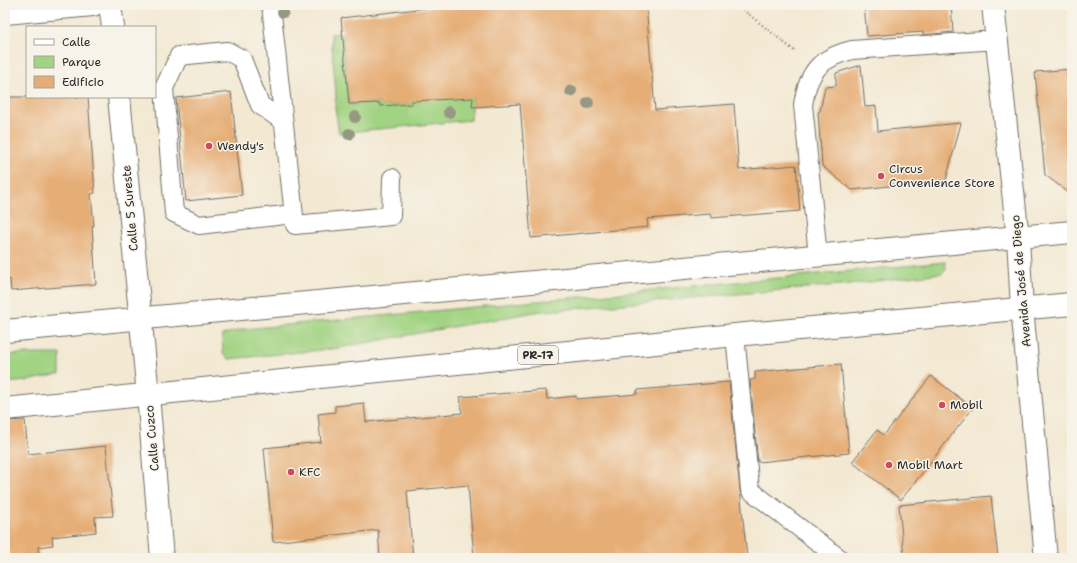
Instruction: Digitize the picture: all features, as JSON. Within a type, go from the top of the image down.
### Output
[{"type":"main road","points":[[5,13],[93,5]]},
{"type":"main road","points":[[110,5],[112,26]]},
{"type":"main road","name":"Avenida José de Diego","points":[[993,5],[1018,238],[1022,308],[1046,558]]},
{"type":"main road","name":"Calle 5 Sureste","points":[[119,98],[141,318]]},
{"type":"main road","points":[[5,331],[1072,232]]},
{"type":"main road","name":"PR-17","points":[[5,409],[735,335],[1072,304]]},
{"type":"main road","name":"Calle Cuzco","points":[[141,318],[162,558]]},
{"type":"lane","points":[[271,5],[295,225],[391,216],[392,178]]},
{"type":"lane","points":[[818,256],[803,105],[804,93],[816,68],[836,54],[852,50],[997,40]]},
{"type":"lane","points":[[283,121],[260,105],[242,59],[227,52],[179,56],[164,88],[174,213],[199,225],[293,214]]},
{"type":"lane","points":[[735,335],[750,490],[839,558]]},
{"type":"path","points":[[737,5],[816,68]]},
{"type":"green space","points":[[342,33],[349,104],[380,103],[381,106],[412,104],[412,97],[473,93],[471,120],[339,133],[335,107],[336,95],[331,34]]},
{"type":"green space","points":[[945,262],[946,269],[942,273],[862,283],[535,312],[332,349],[229,359],[223,354],[222,335],[244,329]]},
{"type":"green space","points":[[60,354],[60,374],[27,381],[5,383],[5,355]]},
{"type":"building","points":[[452,5],[646,5],[655,110],[734,104],[739,170],[796,165],[800,211],[711,218],[710,214],[647,219],[648,227],[531,238],[520,104],[472,107],[473,98],[412,101],[412,104],[380,106],[380,103],[349,104],[341,18]]},
{"type":"building","points":[[864,5],[951,5],[953,32],[923,35],[923,32],[867,36]]},
{"type":"building","points":[[861,65],[865,107],[876,106],[878,131],[961,123],[946,180],[852,190],[822,166],[818,112],[820,111],[825,87],[836,86],[836,73]]},
{"type":"building","points":[[1072,69],[1072,195],[1045,175],[1035,72]]},
{"type":"building","name":"Wendy's","points":[[231,92],[242,195],[186,201],[176,98]]},
{"type":"building","points":[[5,97],[88,98],[95,193],[91,194],[94,226],[92,226],[96,284],[11,291],[10,279],[5,280]]},
{"type":"building","points":[[841,364],[849,453],[758,462],[750,380],[755,379],[755,372]]},
{"type":"building","points":[[931,376],[973,408],[901,500],[852,462],[877,430],[884,435]]},
{"type":"building","points":[[729,382],[747,558],[474,558],[468,485],[407,491],[413,558],[380,558],[378,530],[273,542],[264,448],[321,442],[318,414],[335,412],[335,406],[364,403],[366,422],[462,413],[460,397],[546,390],[547,399],[576,396],[576,399],[637,394],[637,390]]},
{"type":"building","points":[[25,420],[28,454],[106,446],[113,516],[95,517],[96,532],[52,537],[53,545],[38,547],[39,558],[5,558],[5,421]]},
{"type":"building","points":[[991,496],[998,558],[904,558],[899,505]]},
{"type":"place","name":"Wendy's","points":[[209,146]]},
{"type":"place","name":"Circus Convenience Store","points":[[881,176]]},
{"type":"place","name":"Mobil","points":[[942,405]]},
{"type":"place","name":"Mobil Mart","points":[[889,465]]},
{"type":"place","name":"KFC","points":[[291,472]]}]
